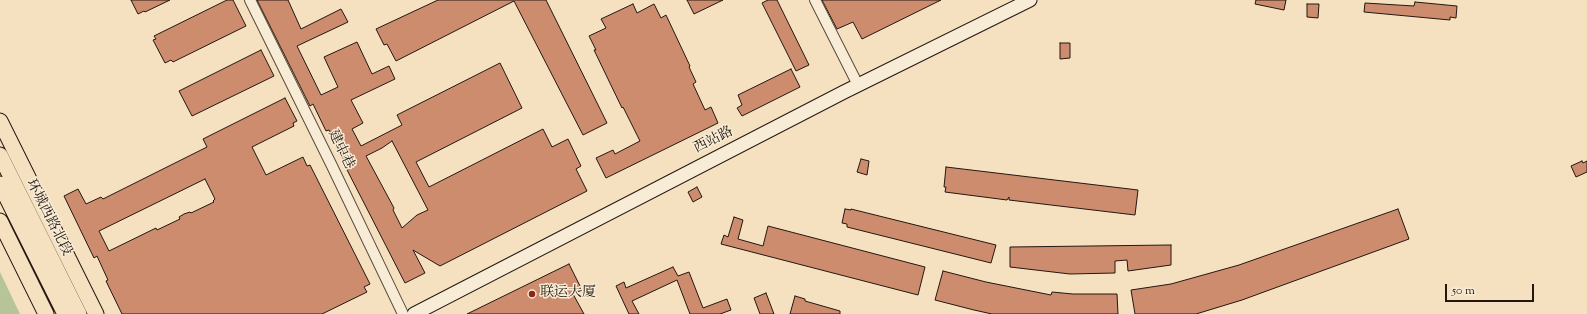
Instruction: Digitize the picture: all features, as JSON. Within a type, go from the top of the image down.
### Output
[{"type":"main road","name":"环城西路北段","points":[[0,121],[96,314]]},
{"type":"main road","name":"环城西路北段","points":[[0,155],[79,314]]},
{"type":"main road","name":"环城西路北段","points":[[0,184],[65,314]]},
{"type":"main road","points":[[0,221],[46,314]]},
{"type":"street","name":"建中巷","points":[[250,0],[404,314]]},
{"type":"street","points":[[815,0],[858,85]]},
{"type":"street","name":"西站路","points":[[414,314],[858,85],[1030,0]]},
{"type":"green space","points":[[0,272],[20,314],[0,314]]},
{"type":"building","points":[[131,0],[170,0],[138,14]]},
{"type":"building","points":[[227,0],[233,0],[246,26],[173,62],[171,60],[165,63],[153,40],[156,39],[154,36]]},
{"type":"building","points":[[257,0],[288,0],[301,29],[341,9],[348,22],[297,46],[321,95],[338,87],[324,57],[357,42],[372,74],[389,66],[395,79],[351,100],[363,123],[352,129],[361,146],[402,125],[397,115],[500,63],[522,108],[416,162],[429,187],[543,129],[552,147],[568,139],[581,166],[576,169],[587,191],[440,266],[413,250],[425,273],[405,283],[343,162],[344,160],[329,130],[326,131],[313,104],[310,106]],"holes":[[[392,141],[428,210],[417,215],[402,228],[393,210],[394,208],[366,156]]]},
{"type":"building","points":[[438,0],[546,0],[607,123],[583,135],[514,1],[396,61],[387,44],[384,45],[376,29]]},
{"type":"building","points":[[687,0],[723,0],[694,14]]},
{"type":"building","points":[[768,0],[777,0],[809,65],[796,71],[762,3]]},
{"type":"building","points":[[822,0],[941,0],[862,39],[853,22],[837,29]]},
{"type":"building","points":[[1256,0],[1286,0],[1284,10],[1255,4]]},
{"type":"building","points":[[1415,2],[1457,6],[1456,18],[1450,17],[1450,20],[1364,12],[1365,3],[1414,6]]},
{"type":"building","points":[[633,4],[637,13],[654,4],[661,18],[666,15],[690,66],[689,67],[696,82],[693,84],[705,110],[711,107],[718,123],[606,178],[596,158],[613,150],[615,154],[640,141],[623,107],[622,108],[594,50],[596,50],[589,36],[606,28],[601,19]]},
{"type":"building","points":[[1307,4],[1319,4],[1318,18],[1307,17]]},
{"type":"building","points":[[1060,43],[1070,43],[1070,58],[1060,59]]},
{"type":"building","points":[[261,50],[274,76],[192,116],[179,91]]},
{"type":"building","points":[[791,69],[800,87],[742,116],[737,108],[742,105],[738,95]]},
{"type":"building","points":[[285,98],[297,121],[293,123],[294,126],[252,147],[266,175],[303,157],[307,166],[310,165],[370,284],[364,287],[367,292],[322,314],[122,314],[106,281],[108,280],[97,256],[94,258],[64,196],[78,189],[86,204],[101,197],[103,199],[207,147],[203,139]],"holes":[[[205,179],[215,199],[213,201],[214,202],[191,213],[184,214],[179,217],[180,219],[157,230],[156,228],[109,251],[99,231]]]},
{"type":"building","points":[[861,159],[869,161],[867,175],[857,172]]},
{"type":"building","points":[[1582,161],[1583,163],[1587,161],[1587,172],[1576,177],[1571,166]]},
{"type":"building","points":[[946,167],[1138,190],[1135,215],[1009,200],[1009,197],[1007,200],[945,192]]},
{"type":"building","points":[[697,187],[702,197],[693,202],[688,192]]},
{"type":"building","points":[[845,209],[851,209],[996,245],[991,263],[847,227],[847,224],[842,223]]},
{"type":"building","points":[[1398,209],[1409,239],[1242,300],[1196,314],[1135,314],[1131,290],[1171,284],[1239,265]]},
{"type":"building","points":[[734,217],[743,220],[738,239],[763,246],[768,226],[925,267],[918,295],[721,244],[724,235],[728,237]]},
{"type":"building","points":[[1171,245],[1171,265],[1128,271],[1127,260],[1115,261],[1115,273],[1070,274],[1010,267],[1010,247]]},
{"type":"building","points":[[569,264],[582,290],[573,294],[584,314],[467,314]]},
{"type":"building","points":[[673,267],[678,276],[689,272],[703,308],[727,299],[731,310],[720,314],[690,314],[677,280],[632,301],[639,314],[629,314],[616,286],[624,282],[626,288]]},
{"type":"building","points":[[943,271],[986,282],[1051,295],[1052,292],[1073,294],[1117,294],[1118,314],[992,314],[974,310],[935,300]]},
{"type":"building","points":[[766,293],[774,314],[760,314],[754,298]]},
{"type":"building","points":[[795,296],[805,299],[805,301],[840,311],[840,314],[790,314]]},
{"type":"place","name":"联运大厦","points":[[532,294]]}]
